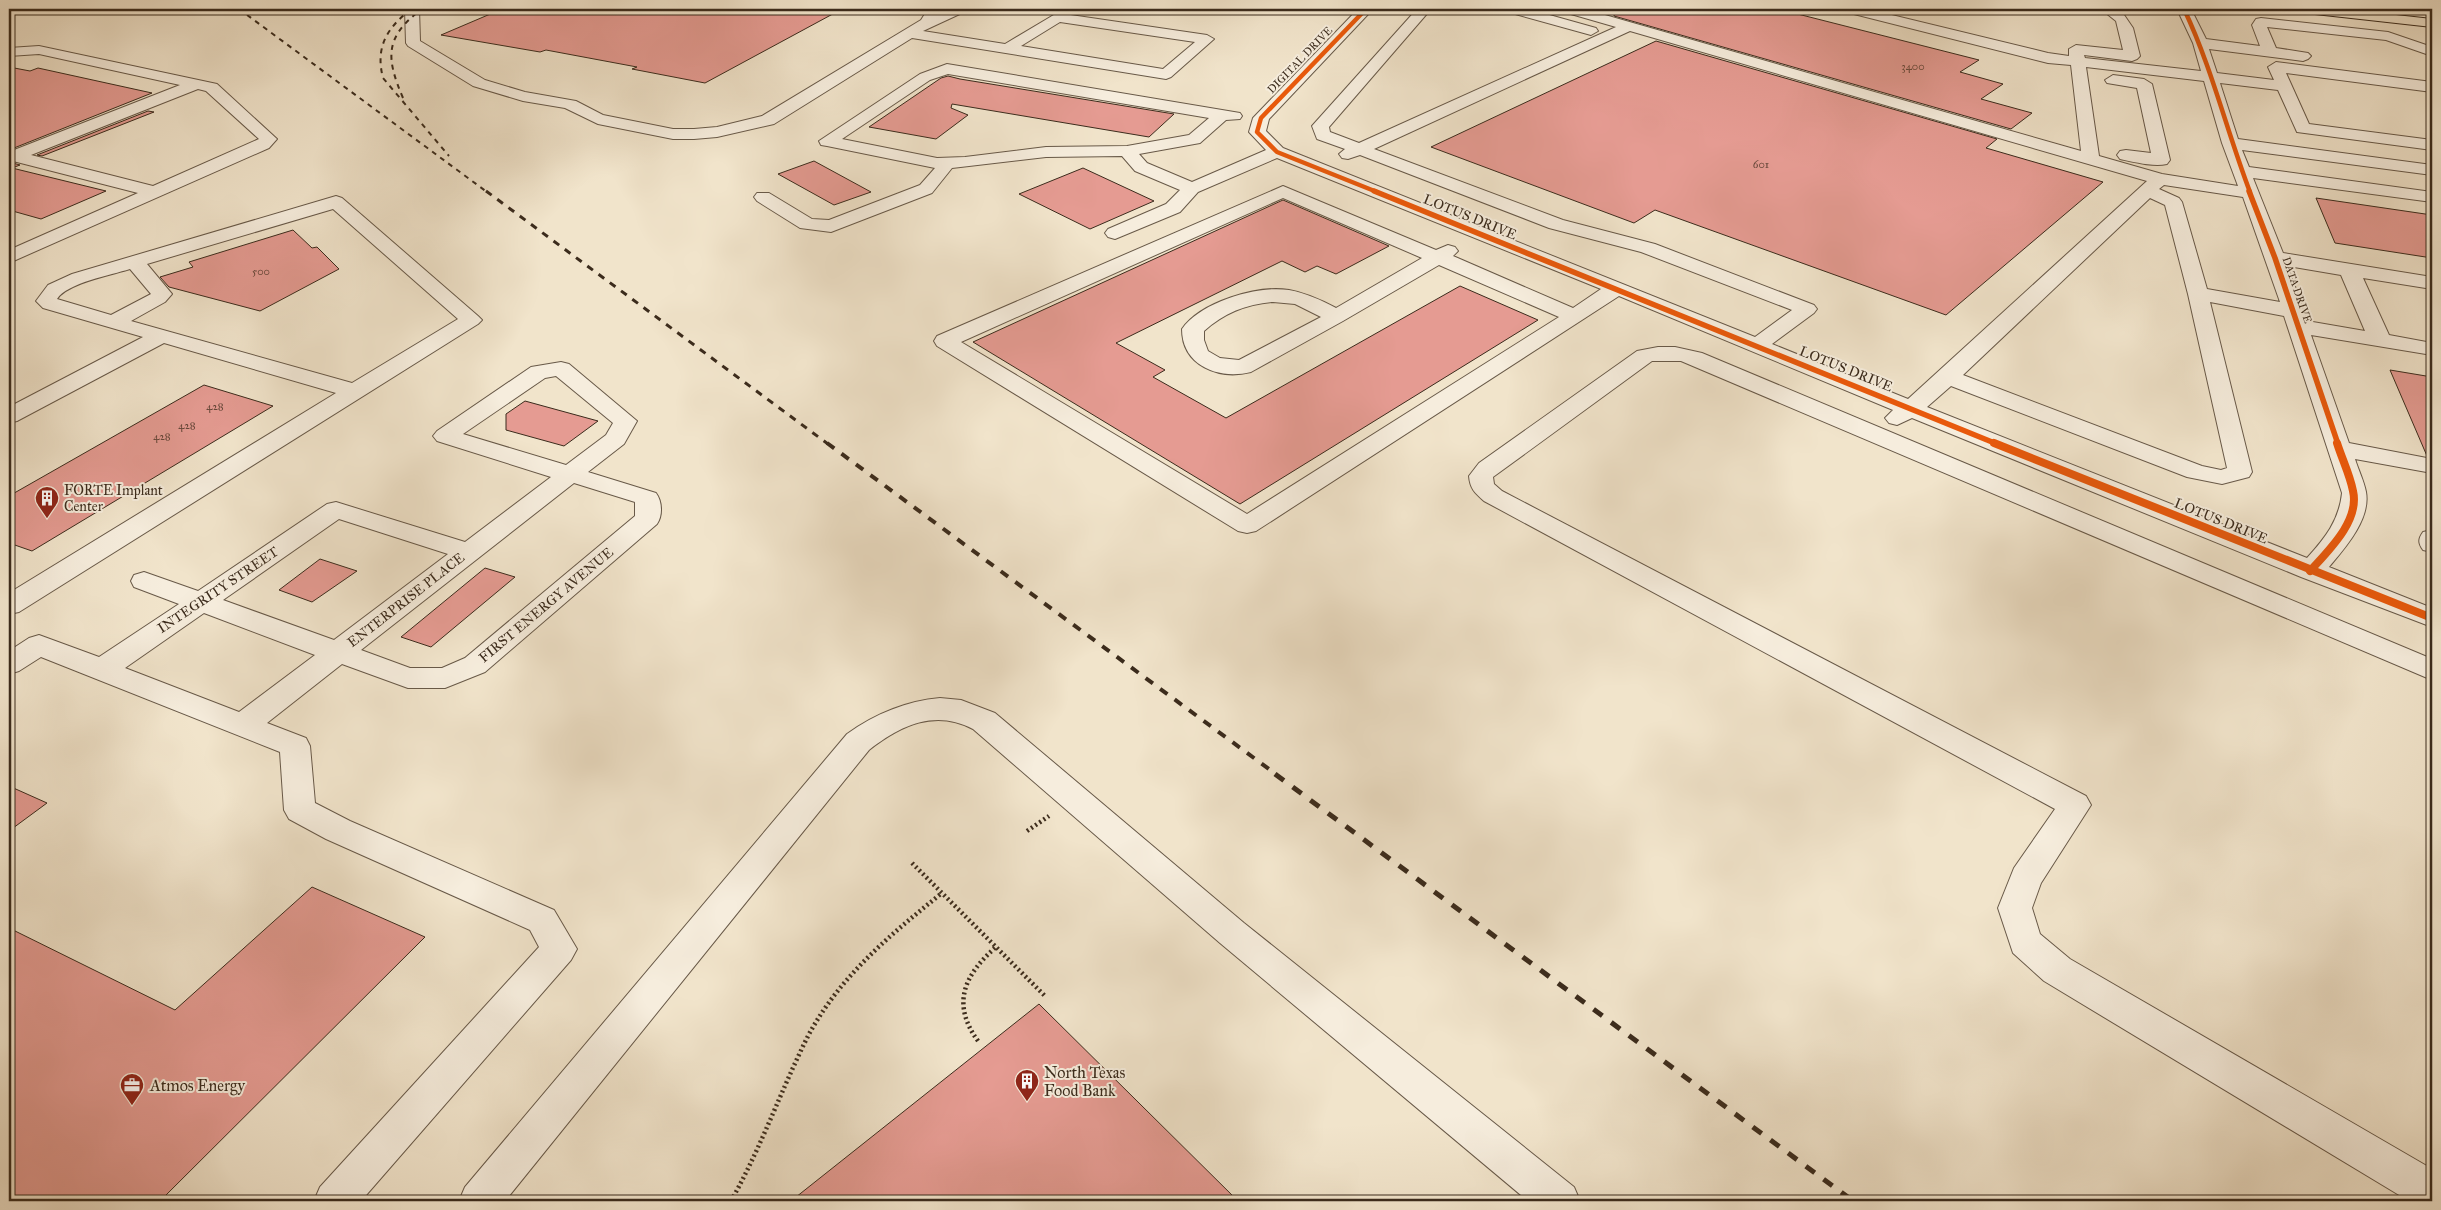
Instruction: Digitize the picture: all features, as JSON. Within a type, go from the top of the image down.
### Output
[{"type":"main road","points":[[2306,9],[2432,23]]},
{"type":"main road","points":[[2425,9],[2432,10]]},
{"type":"street","points":[[412,9],[413,43],[479,83],[523,96],[570,104],[598,119],[673,134],[718,132],[768,120],[926,23],[959,9]]},
{"type":"street","points":[[926,23],[935,9]]},
{"type":"street","name":"DIGITAL DRIVE","points":[[1259,125],[1366,9]]},
{"type":"street","points":[[1424,9],[1320,126],[1323,135],[1556,224],[1648,248],[1808,309],[1756,346]]},
{"type":"street","points":[[1513,9],[1607,36]]},
{"type":"street","points":[[1569,9],[2090,154],[2154,185],[2172,202],[2198,294],[2240,472],[2222,477],[2196,472],[1948,376]]},
{"type":"street","points":[[1851,9],[2048,58],[2079,69],[2144,84],[2161,160],[2090,154]]},
{"type":"street","points":[[2090,154],[2076,49],[2132,56],[2123,19],[2116,10],[2108,9]]},
{"type":"street","name":"DATA DRIVE","points":[[2184,9],[2200,43],[2209,78],[2231,143],[2275,258],[2354,493],[2354,507],[2348,525],[2310,571]]},
{"type":"street","points":[[2334,12],[2345,31]]},
{"type":"street","points":[[910,33],[1007,49],[1166,74],[1207,39],[1052,13],[1007,49]]},
{"type":"street","points":[[2270,52],[2259,25],[2261,22],[2399,38],[2432,52]]},
{"type":"street","points":[[1616,289],[1247,524],[945,341],[1283,190],[1358,148],[1629,26]]},
{"type":"street","points":[[2200,43],[2413,69]]},
{"type":"street","points":[[9,52],[32,50],[59,54],[214,88],[269,139],[263,144],[9,257]]},
{"type":"street","points":[[25,66],[59,54]]},
{"type":"street","points":[[2432,87],[2276,67],[2304,128],[2432,145]]},
{"type":"street","points":[[1222,115],[1194,139],[1127,150],[1058,151],[979,163],[947,163],[827,141],[925,77],[946,69],[1222,115],[1259,125]]},
{"type":"street","points":[[2079,69],[2209,78],[2285,86]]},
{"type":"street","points":[[155,192],[13,156],[197,84]]},
{"type":"street","name":"LOTUS DRIVE","points":[[1259,125],[1277,152],[2310,571],[2432,618]]},
{"type":"street","points":[[2231,143],[2432,170]]},
{"type":"street","points":[[1127,150],[1141,167],[1192,188]]},
{"type":"street","points":[[1115,233],[1173,208],[1192,188],[1277,152]]},
{"type":"street","points":[[763,197],[807,224],[831,226],[926,189],[947,163]]},
{"type":"street","points":[[2242,171],[2432,197]]},
{"type":"street","points":[[1878,436],[1910,408],[1925,398],[2154,185],[2249,193]]},
{"type":"street","points":[[1283,190],[1575,316]]},
{"type":"street","points":[[9,605],[471,320],[336,202],[66,283],[48,295],[46,301],[50,304],[354,391]]},
{"type":"street","points":[[1336,317],[1301,299],[1282,296],[1260,298],[1240,302],[1202,319],[1192,329],[1192,340],[1194,350],[1206,360],[1225,366],[1242,367],[1336,317],[1519,210]]},
{"type":"street","points":[[2275,258],[2432,282]]},
{"type":"street","points":[[113,322],[162,294],[135,262]]},
{"type":"street","points":[[2348,269],[2380,340]]},
{"type":"street","points":[[2198,294],[2380,340],[2432,349]]},
{"type":"street","points":[[9,416],[162,336]]},
{"type":"street","points":[[2432,670],[1694,358],[1675,352],[1659,352],[1645,356],[1488,468],[1481,476],[1482,486],[1500,500],[2075,804],[2026,878],[2015,908],[2025,942],[2057,970],[2432,1192]]},
{"type":"street","name":"ENTERPRISE PLACE","points":[[242,726],[616,439],[625,421],[561,369],[539,372],[445,436],[570,474]]},
{"type":"street","points":[[2340,449],[2432,466]]},
{"type":"street","name":"FIRST ENERGY AVENUE","points":[[144,581],[408,678],[445,678],[475,665],[648,518],[646,498],[570,474]]},
{"type":"street","name":"INTEGRITY STREET","points":[[101,670],[336,510],[468,552]]},
{"type":"street","points":[[2432,538],[2432,544]]},
{"type":"street","points":[[9,664],[39,645],[295,746],[300,810],[338,830],[542,920],[559,949],[334,1201]]},
{"type":"street","points":[[479,1201],[858,742],[870,732],[886,724],[937,709],[953,709],[969,713],[984,721],[1232,933],[1560,1201]]},
{"type":"path","points":[[1027,831],[1056,810]]},
{"type":"path","points":[[912,862],[1046,997]]},
{"type":"path","points":[[731,1201],[751,1165],[809,1035],[840,988],[878,945],[942,893]]},
{"type":"path","points":[[978,1041],[968,1031],[963,993],[970,975],[981,958],[996,946]]},
{"type":"building","points":[[502,9],[842,9],[705,83],[632,69],[637,67],[546,50],[540,52],[441,35]]},
{"type":"building","points":[[1615,9],[1778,9],[1979,60],[1960,72],[2003,84],[1981,99],[2032,113],[2011,129],[1614,16]]},
{"type":"building","points":[[1656,41],[1997,139],[1986,148],[2103,182],[1946,315],[1655,210],[1634,223],[1431,147]]},
{"type":"building","points":[[9,67],[30,71],[38,68],[152,93],[9,150]]},
{"type":"building","points":[[948,76],[1174,114],[1149,137],[952,104],[951,108],[968,115],[936,139],[869,127],[941,78]]},
{"type":"building","points":[[148,111],[154,112],[42,156],[37,155]]},
{"type":"building","points":[[814,161],[871,192],[834,205],[778,174]]},
{"type":"building","points":[[9,162],[20,165],[12,168],[106,191],[41,219],[9,210]]},
{"type":"building","points":[[1083,168],[1154,201],[1090,229],[1019,194]]},
{"type":"building","points":[[2316,198],[2432,215],[2432,258],[2335,243]]},
{"type":"building","points":[[1283,200],[1389,246],[1336,274],[1317,266],[1305,272],[1282,261],[1116,343],[1165,370],[1153,377],[1226,418],[1460,286],[1538,320],[1240,504],[973,342]]},
{"type":"building","points":[[293,230],[312,248],[317,247],[339,269],[260,311],[169,287],[160,277],[193,267],[189,262]]},
{"type":"building","points":[[2390,370],[2432,377],[2432,457],[2427,456]]},
{"type":"building","points":[[204,385],[273,406],[32,551],[9,543],[9,496]]},
{"type":"building","points":[[525,401],[598,421],[564,446],[506,430],[506,414]]},
{"type":"building","points":[[320,559],[357,571],[312,602],[279,590]]},
{"type":"building","points":[[485,568],[515,577],[431,647],[401,637]]},
{"type":"building","points":[[9,786],[47,803],[9,831]]},
{"type":"building","name":"Atmos Energy","points":[[312,887],[425,937],[160,1201],[9,1201],[9,928],[175,1010]]},
{"type":"building","name":"North Texas Food Bank","points":[[1039,1004],[1238,1201],[791,1201]]},
{"type":"railway","points":[[239,9],[487,192]]},
{"type":"railway","points":[[411,9],[395,23],[385,39],[381,57],[383,78],[449,156]]},
{"type":"railway","points":[[403,98],[393,71],[392,49],[401,29],[422,9]]},
{"type":"railway","points":[[486,191],[828,444]]},
{"type":"railway","points":[[827,443],[1277,775]]},
{"type":"railway","points":[[1275,774],[1853,1201]]},
{"type":"cycle path","points":[[1366,9],[1261,118],[1257,132],[1277,152],[1673,311],[2033,459],[2432,618]]},
{"type":"cycle path","points":[[2184,9],[2200,43],[2231,143],[2275,258],[2354,493],[2353,505],[2346,526],[2333,545],[2310,571]]},
{"type":"place","name":"FORTE Implant Center","points":[[47,519]]},
{"type":"place","name":"North Texas Food Bank","points":[[1027,1102]]},
{"type":"place","name":"Atmos Energy","points":[[132,1106]]}]
